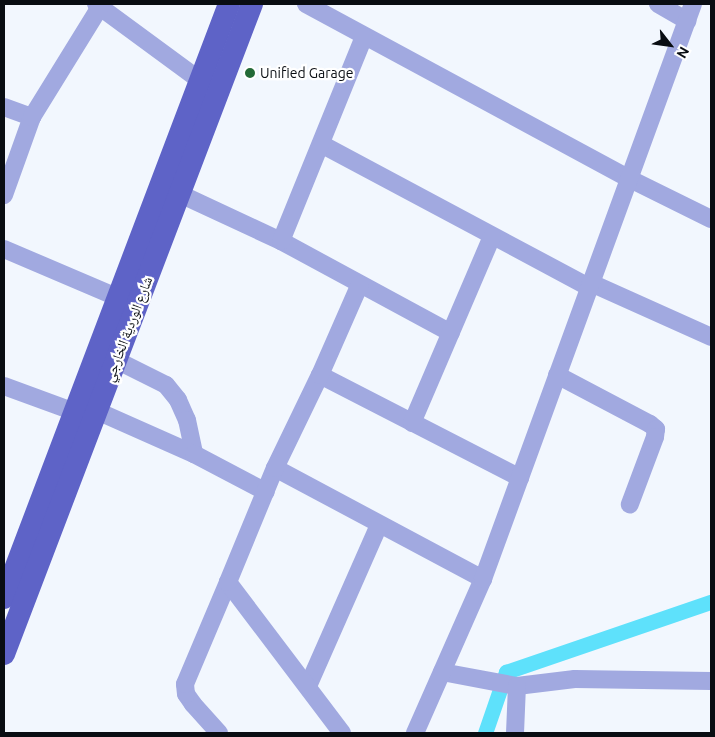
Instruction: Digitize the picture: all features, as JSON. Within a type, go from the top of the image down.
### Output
[{"type":"main road","name":"شارع الوردية الخارجي","points":[[4,654],[40,531],[86,412],[119,298],[229,4]]},
{"type":"main road","name":"شارع الوردية الخارجي","points":[[86,412],[116,360],[252,4]]},
{"type":"main road","name":"شارع الوردية الخارجي","points":[[4,598],[40,531]]},
{"type":"street","points":[[306,4],[630,179],[711,219]]},
{"type":"street","points":[[658,4],[687,22]]},
{"type":"street","points":[[415,733],[483,579],[693,4]]},
{"type":"street","points":[[4,195],[32,117],[98,5],[201,81]]},
{"type":"street","points":[[280,241],[364,37]]},
{"type":"street","points":[[4,107],[32,117]]},
{"type":"street","points":[[321,144],[492,236],[590,285],[711,337]]},
{"type":"street","points":[[180,194],[280,241],[451,333]]},
{"type":"street","points":[[412,423],[492,236]]},
{"type":"street","points":[[4,249],[119,298]]},
{"type":"street","points":[[219,733],[186,694],[185,684],[275,468],[320,375],[360,284]]},
{"type":"street","points":[[116,360],[166,385],[178,400],[187,420],[194,454]]},
{"type":"street","points":[[320,375],[520,478]]},
{"type":"street","points":[[557,375],[656,429],[655,437],[630,504]]},
{"type":"street","points":[[4,386],[86,412],[194,454],[266,492]]},
{"type":"street","points":[[275,468],[483,579]]},
{"type":"street","points":[[308,686],[379,525]]},
{"type":"street","points":[[228,582],[342,733]]},
{"type":"street","points":[[442,672],[492,683],[517,686],[575,679],[711,681]]},
{"type":"street","points":[[515,733],[517,686]]},
{"type":"waterway","points":[[485,733],[506,672],[711,602]]},
{"type":"place","name":"Unified Garage","points":[[250,73]]}]
